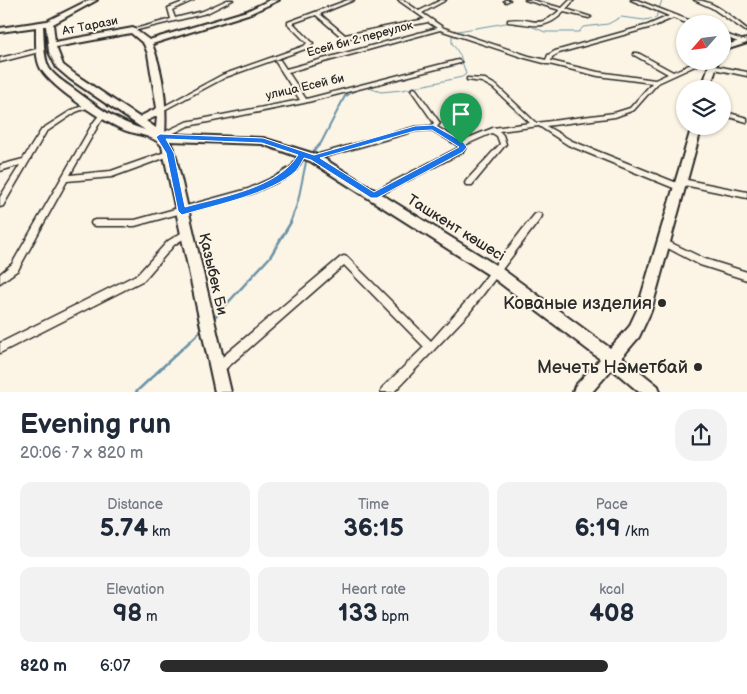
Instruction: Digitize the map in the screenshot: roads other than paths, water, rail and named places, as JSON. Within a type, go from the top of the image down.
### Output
[{"type":"main road","points":[[0,30],[44,24],[82,3],[94,0]]},
{"type":"main road","points":[[148,43],[249,12],[276,0]]},
{"type":"main road","points":[[44,24],[60,66],[73,77],[158,133],[160,137]]},
{"type":"main road","name":"Ташкент көшесі","points":[[44,24],[41,50],[45,68],[60,83],[102,115],[128,128],[160,137],[263,141],[308,156],[374,195],[497,273],[612,359],[652,392]]},
{"type":"main road","points":[[133,30],[148,43],[152,54],[162,109],[160,137]]},
{"type":"main road","name":"Ат Тарази","points":[[52,45],[133,30]]},
{"type":"main road","points":[[731,47],[745,42]]},
{"type":"main road","points":[[60,83],[73,77]]},
{"type":"main road","points":[[139,121],[162,109]]},
{"type":"main road","points":[[581,392],[634,332],[644,311],[694,135]]},
{"type":"main road","name":"Қазыбек Би","points":[[160,137],[167,145],[170,153],[186,233],[223,392]]},
{"type":"street","points":[[173,19],[170,9],[192,0]]},
{"type":"street","points":[[133,30],[205,12],[231,0]]},
{"type":"street","points":[[333,0],[340,4]]},
{"type":"street","points":[[162,109],[224,76],[306,47],[310,43],[290,24],[352,0]]},
{"type":"street","points":[[400,0],[441,28],[547,63],[598,74],[656,82]]},
{"type":"street","points":[[418,13],[444,0]]},
{"type":"street","points":[[527,0],[589,17]]},
{"type":"street","points":[[510,21],[520,20],[536,25],[550,21],[564,10],[572,0]]},
{"type":"street","points":[[696,0],[714,7],[747,31]]},
{"type":"street","points":[[638,1],[676,17]]},
{"type":"street","points":[[316,13],[344,37],[429,20]]},
{"type":"street","points":[[547,63],[550,56],[557,52],[650,26],[672,16]]},
{"type":"street","name":"Есей би 2 переулок","points":[[285,70],[441,28]]},
{"type":"street","points":[[731,37],[745,42]]},
{"type":"street","points":[[0,60],[41,50]]},
{"type":"street","points":[[636,54],[672,74]]},
{"type":"street","points":[[278,61],[304,101]]},
{"type":"street","name":"улица Есей би","points":[[160,137],[186,124],[304,101],[458,62]]},
{"type":"street","points":[[461,144],[493,130],[615,115],[632,109],[656,82],[683,70]]},
{"type":"street","points":[[730,70],[747,74]]},
{"type":"street","points":[[469,79],[483,80],[495,87],[538,125],[570,143],[680,184],[747,195]]},
{"type":"street","points":[[414,90],[437,123],[433,128]]},
{"type":"street","points":[[0,204],[39,138],[53,124],[74,111],[90,105]]},
{"type":"street","points":[[0,279],[15,267],[102,115]]},
{"type":"street","points":[[731,116],[747,120]]},
{"type":"street","points":[[95,223],[135,223],[250,191],[294,168],[308,156],[415,128],[433,128],[461,144]]},
{"type":"street","points":[[469,183],[503,144],[500,135],[493,130]]},
{"type":"street","points":[[374,195],[461,150],[463,147],[461,144]]},
{"type":"street","points":[[66,178],[112,174],[170,153]]},
{"type":"street","points":[[0,168],[26,161]]},
{"type":"street","points":[[386,392],[464,312],[497,273],[510,250],[538,216]]},
{"type":"street","points":[[0,348],[141,278],[171,243],[186,233]]},
{"type":"street","points":[[663,242],[703,262],[747,276]]},
{"type":"street","points":[[218,368],[344,260],[430,347]]},
{"type":"waterway","points":[[659,9],[662,0]]},
{"type":"waterway","points":[[526,24],[545,32],[579,32],[583,27],[608,24],[621,17],[644,20],[656,18],[658,11]]},
{"type":"waterway","points":[[366,87],[381,92],[402,90],[462,77],[466,74],[460,55],[452,43],[452,36],[458,31],[512,22]]},
{"type":"waterway","points":[[345,96],[361,88]]},
{"type":"waterway","points":[[311,154],[321,143],[345,96]]},
{"type":"waterway","points":[[290,223],[298,201],[306,162],[309,158]]},
{"type":"waterway","points":[[212,320],[270,257],[291,222]]},
{"type":"waterway","points":[[136,392],[202,330]]},
{"type":"place","name":"Кованые изделия","points":[[662,303]]},
{"type":"place","name":"Мечеть Нәметбай","points":[[698,367]]}]
